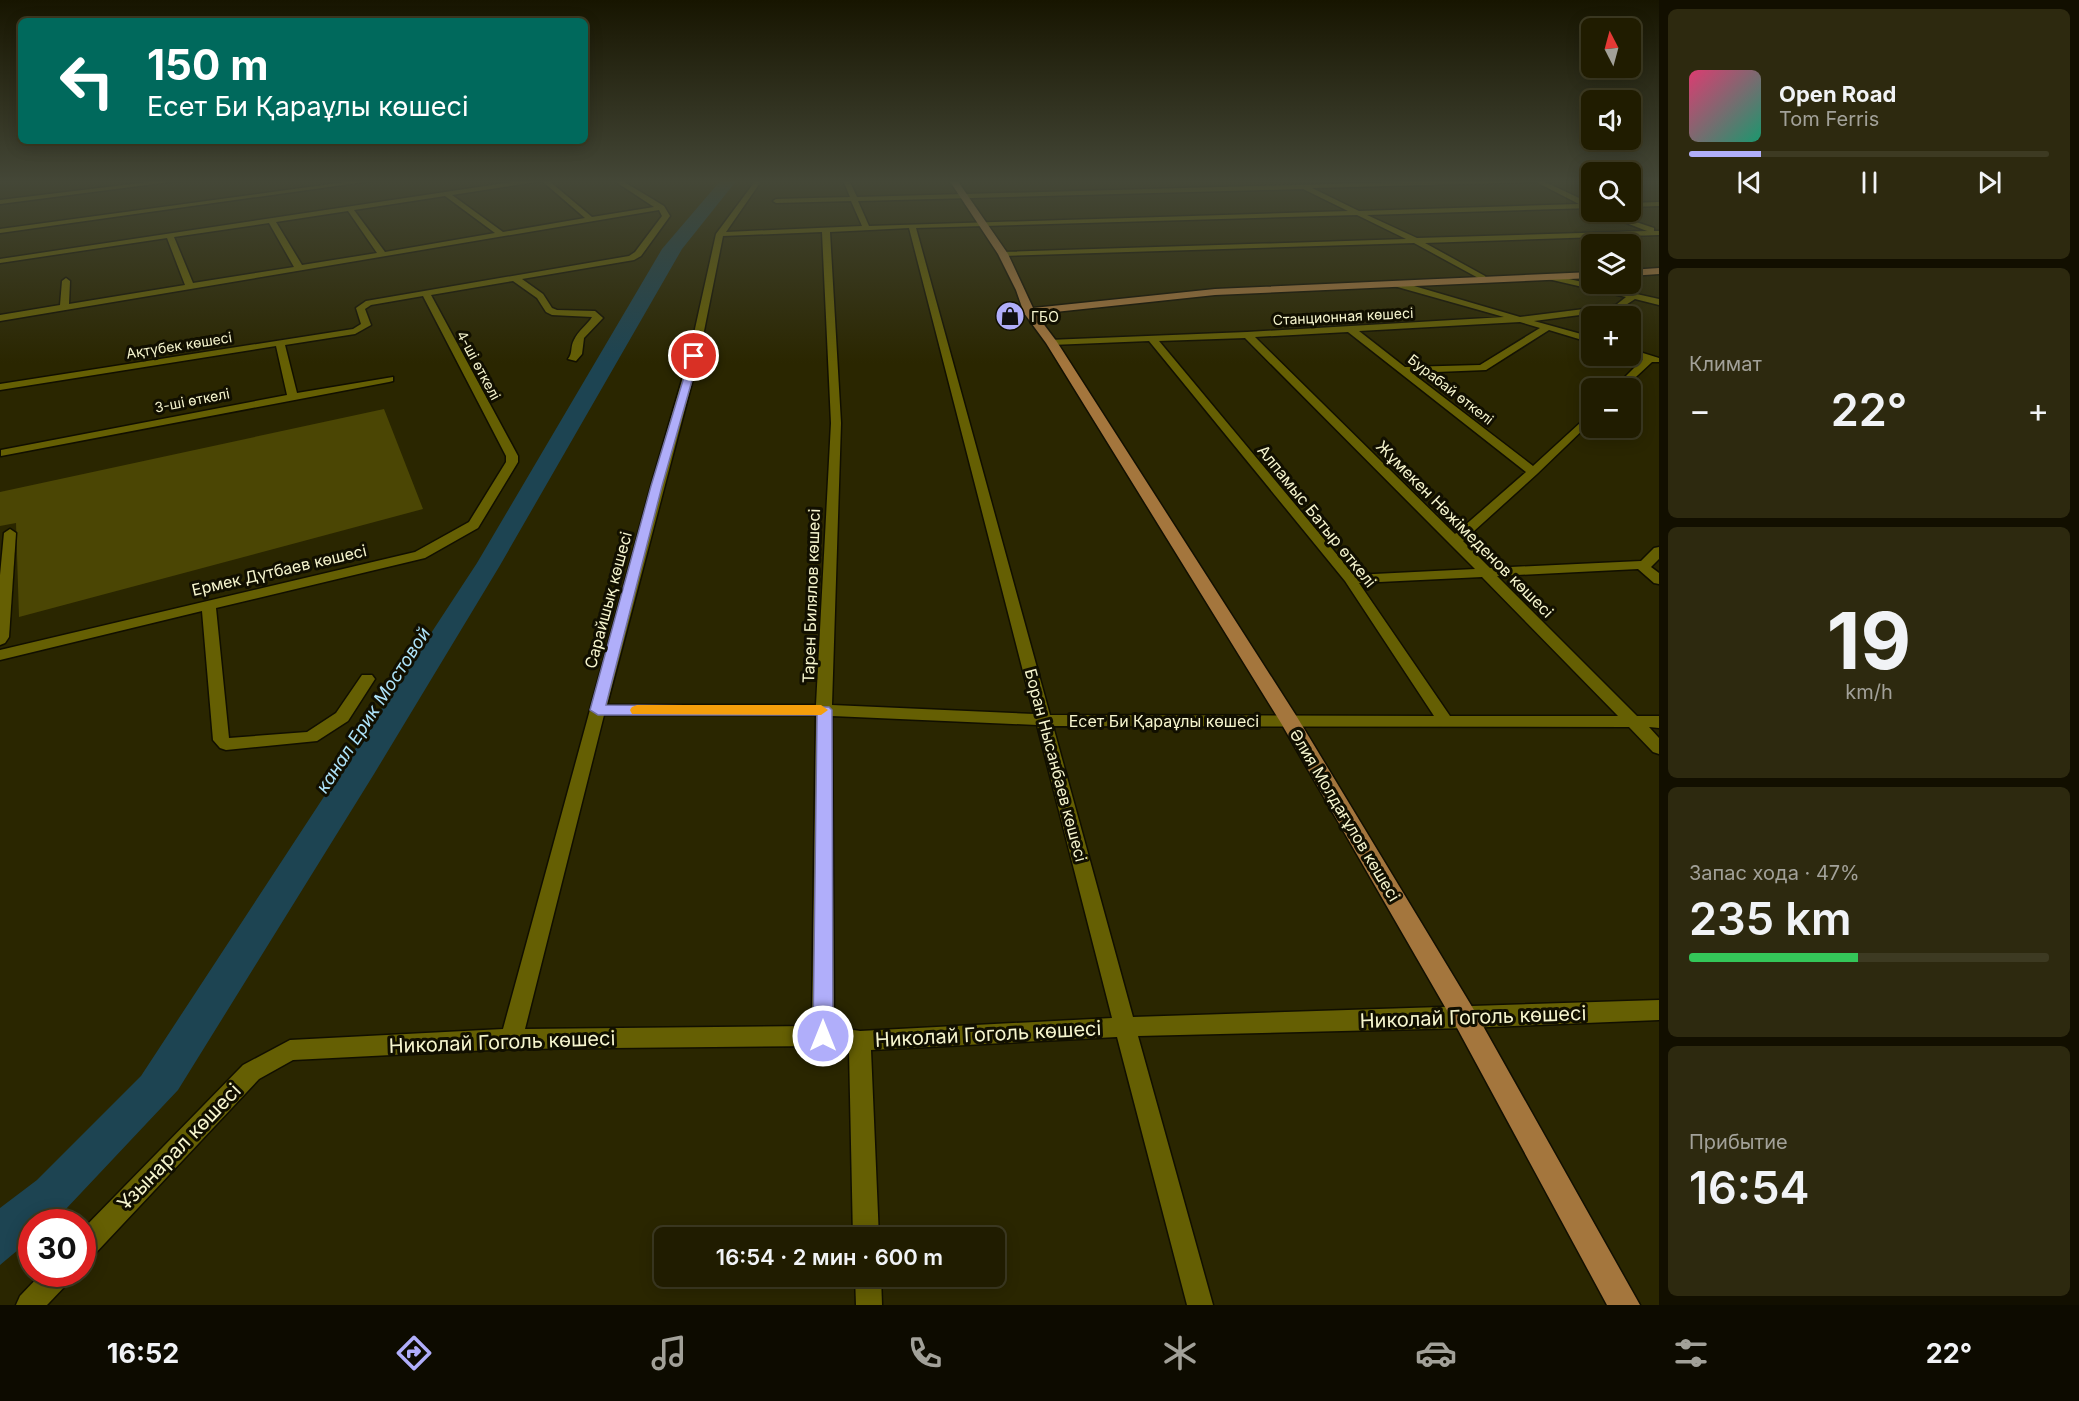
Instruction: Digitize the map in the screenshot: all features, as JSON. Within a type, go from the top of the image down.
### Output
[{"type":"main road","name":"Әлия Молдағұлов көшесі","points":[[995,241],[1021,290],[1029,312],[1049,325]]},
{"type":"main road","points":[[1641,273],[1659,272]]},
{"type":"main road","points":[[1021,290],[1047,304],[1076,309],[1215,292],[1482,278],[1581,276]]},
{"type":"main road","name":"Әлия Молдағұлов көшесі","points":[[1021,290],[1049,325],[1290,722],[1465,1018],[1624,1305]]},
{"type":"main road","points":[[1049,325],[1076,309]]},
{"type":"main road","points":[[1049,325],[1076,309]]},
{"type":"main road","points":[[1029,312],[1049,325]]},
{"type":"street","points":[[0,261],[137,241]]},
{"type":"street","points":[[172,241],[190,287]]},
{"type":"street","points":[[283,241],[299,268]]},
{"type":"street","points":[[373,241],[383,255]]},
{"type":"street","points":[[0,318],[462,241]]},
{"type":"street","points":[[426,294],[631,258],[638,254],[648,241]]},
{"type":"street","name":"Сарайшық көшесі","points":[[511,1039],[657,486],[694,356],[719,241]]},
{"type":"street","name":"Тарен Билялов көшесі","points":[[823,1036],[824,710],[836,423],[827,241]]},
{"type":"street","name":"Боран Нысанбаев көшесі","points":[[916,241],[1200,1305]]},
{"type":"street","points":[[1003,254],[1388,241]]},
{"type":"street","points":[[1416,241],[1482,278]]},
{"type":"street","points":[[1551,277],[1659,302]]},
{"type":"street","points":[[516,279],[540,296],[549,310],[555,313],[595,314],[598,318],[580,335],[575,346],[577,354],[573,359]]},
{"type":"street","points":[[64,308],[66,281]]},
{"type":"street","points":[[1397,284],[1581,337]]},
{"type":"street","name":"Ақтүбек көшесi","points":[[0,387],[362,329],[366,326],[360,308],[363,305],[426,294]]},
{"type":"street","name":"4-шi өткелi","points":[[426,294],[507,449]]},
{"type":"street","name":"Станционная көшесі","points":[[1049,325],[1152,339],[1247,335],[1525,320],[1618,307],[1633,296]]},
{"type":"street","points":[[1403,370],[1482,368],[1548,327]]},
{"type":"street","name":"Бурабай өткелі","points":[[1350,329],[1533,472]]},
{"type":"street","name":"Жұмекен Нәжімеденов көшесі","points":[[1247,335],[1485,571],[1659,748]]},
{"type":"street","name":"Алпамыс Батыр өткелі","points":[[1152,339],[1350,579],[1446,722]]},
{"type":"street","points":[[280,343],[292,396]]},
{"type":"street","points":[[1631,378],[1654,359]]},
{"type":"street","name":"3-шi өткелi","points":[[1,453],[389,379]]},
{"type":"street","points":[[1455,541],[1581,426]]},
{"type":"street","name":"Ермек Дүтбаев көшесi","points":[[0,655],[420,555],[474,525],[512,462],[507,449]]},
{"type":"street","points":[[0,639],[2,637],[10,533]]},
{"type":"street","points":[[1350,579],[1641,565],[1649,563],[1659,551]]},
{"type":"street","points":[[1641,565],[1659,580]]},
{"type":"street","points":[[209,605],[221,740],[226,744],[311,737],[342,717],[367,679]]},
{"type":"street","name":"Есет Би Қараұлы көшесі","points":[[598,710],[824,710],[1045,720],[1659,722]]},
{"type":"street","name":"Николай Гоголь көшесі","points":[[250,1072],[290,1050],[511,1039],[823,1036],[860,1041],[1124,1027],[1465,1018],[1659,1010]]},
{"type":"street","points":[[860,1041],[866,1227]]},
{"type":"street","name":"Ұзынарал көшесі","points":[[96,1234],[250,1072]]},
{"type":"street","points":[[29,1305],[46,1287]]},
{"type":"street","points":[[868,1287],[869,1305]]},
{"type":"shaded area","points":[[384,409],[423,509],[19,617],[16,523],[0,526],[0,492]]},
{"type":"water","name":"канал Ерик Мостовой","points":[[669,241],[688,241],[499,567],[178,1090],[66,1209],[18,1209],[18,1250],[0,1265],[0,1208],[37,1180],[141,1076],[477,563],[662,249]]},
{"type":"slow traffic","points":[[637,710],[821,710]]},
{"type":"place","name":"ГБО","points":[[1010,316]]},
{"type":"route","points":[[694,356],[598,710],[824,710],[823,1036]]}]
